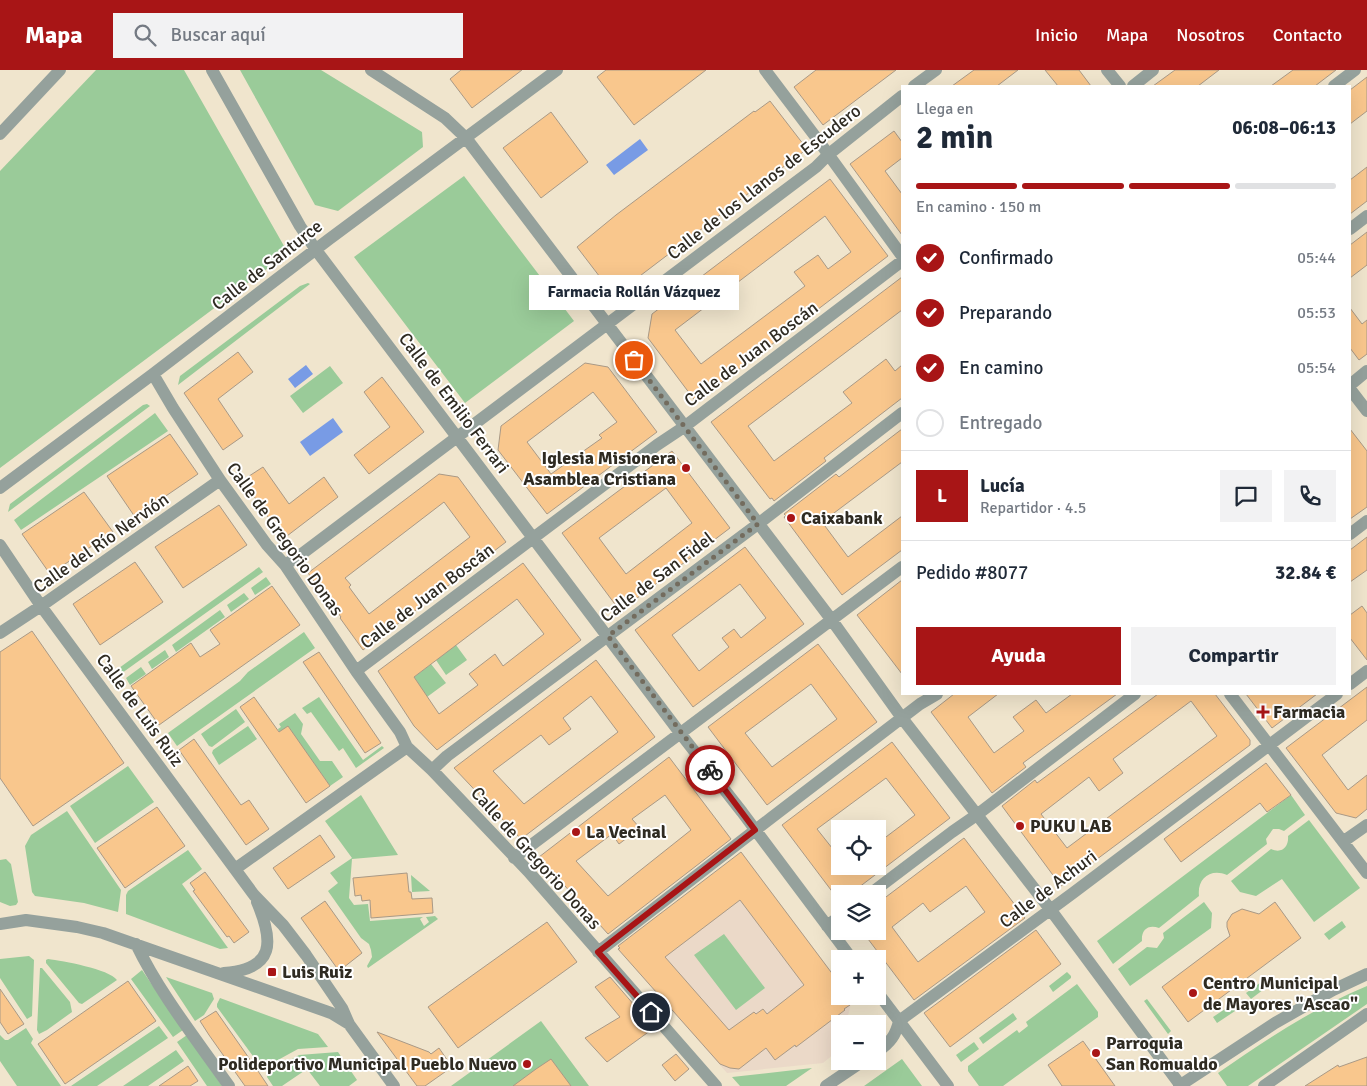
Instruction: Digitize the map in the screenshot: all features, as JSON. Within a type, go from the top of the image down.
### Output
[{"type":"street","points":[[0,134],[60,70]]},
{"type":"street","name":"Calle de Emilio Ferrari","points":[[212,70],[300,226],[316,250],[845,950]]},
{"type":"street","points":[[371,70],[446,118],[466,138],[902,718],[1050,909],[1180,1086],[1282,1018],[1346,983],[1367,974]]},
{"type":"street","name":"Calle de Santurce","points":[[0,488],[557,70]]},
{"type":"street","points":[[765,70],[829,154],[901,255]]},
{"type":"street","points":[[915,85],[936,70]]},
{"type":"street","points":[[1108,70],[1119,85]]},
{"type":"street","points":[[1134,85],[1153,70]]},
{"type":"street","points":[[1335,85],[1354,70]]},
{"type":"street","name":"Calle de los Llanos de Escudero","points":[[285,565],[816,167],[829,154],[901,97]]},
{"type":"street","points":[[1351,228],[1367,216]]},
{"type":"street","name":"Calle de Juan Boscán","points":[[356,671],[657,445],[684,427],[901,262]]},
{"type":"street","points":[[1351,386],[1367,371]]},
{"type":"street","name":"Calle de Gregorio Donas","points":[[154,374],[173,408],[220,480],[267,545],[285,565],[356,671],[400,732],[406,746],[432,770],[514,858],[716,1086]]},
{"type":"street","points":[[1351,388],[1367,411]]},
{"type":"street","name":"Calle de San Fidel","points":[[432,770],[447,756],[758,524],[901,413]]},
{"type":"street","name":"Calle del Río Nervión","points":[[0,633],[220,480]]},
{"type":"street","points":[[1351,533],[1367,521]]},
{"type":"street","name":"Calle de Luis Ruiz","points":[[0,545],[41,606],[254,895],[283,925],[306,955],[342,1008],[349,1024],[394,1086]]},
{"type":"street","points":[[514,858],[901,567]]},
{"type":"street","points":[[1351,683],[1367,671]]},
{"type":"street","points":[[598,952],[902,718],[936,695]]},
{"type":"street","points":[[882,885],[1134,695]]},
{"type":"street","points":[[1231,695],[1367,873]]},
{"type":"street","name":"Calle de Achuri","points":[[899,1021],[1336,695]]},
{"type":"street","points":[[235,869],[406,746]]},
{"type":"street","points":[[1344,841],[1367,825]]},
{"type":"street","name":"Calle de Luis Ruiz","points":[[218,974],[239,972],[253,967],[262,960],[267,950],[266,923],[254,895]]},
{"type":"street","points":[[0,924],[26,920],[103,934],[331,1013],[349,1024]]},
{"type":"street","points":[[827,926],[831,923]]},
{"type":"street","points":[[136,944],[159,985],[229,1086]]},
{"type":"street","points":[[886,1004],[948,1086]]},
{"type":"street","points":[[1264,1086],[1367,1014]]},
{"type":"street","points":[[886,1044],[897,1032],[899,1021]]},
{"type":"street","points":[[826,1086],[849,1070]]},
{"type":"shaded area","points":[[742,853],[831,972],[831,1005],[851,1005],[848,1015],[831,1015],[831,1056],[823,1063],[727,1073],[618,949]]},
{"type":"green space","points":[[96,70],[184,70],[288,253],[0,468],[0,171]]},
{"type":"green space","points":[[240,70],[321,70],[422,132],[423,147],[338,211],[315,205]]},
{"type":"green space","points":[[464,176],[574,321],[465,403],[354,257]]},
{"type":"green space","points":[[310,284],[178,385],[180,376],[300,286]]},
{"type":"green space","points":[[330,366],[343,383],[303,413],[290,396]]},
{"type":"green space","points":[[147,404],[150,406],[8,512],[10,504],[143,405]]},
{"type":"green space","points":[[155,413],[168,431],[21,530],[14,520]]},
{"type":"green space","points":[[259,567],[263,572],[122,673],[119,668]]},
{"type":"green space","points":[[266,577],[271,584],[255,595],[251,588]]},
{"type":"green space","points":[[244,593],[249,599],[231,612],[227,605]]},
{"type":"green space","points":[[220,610],[225,617],[176,652],[172,645]]},
{"type":"green space","points":[[304,632],[315,648],[177,746],[168,733]]},
{"type":"green space","points":[[456,645],[467,660],[446,675],[436,660]]},
{"type":"green space","points":[[165,650],[169,657],[152,669],[148,662]]},
{"type":"green space","points":[[431,664],[446,683],[427,697],[414,677]]},
{"type":"green space","points":[[141,667],[146,674],[130,685],[126,678]]},
{"type":"green space","points":[[319,697],[363,760],[382,746],[384,748],[356,768],[343,748],[339,751],[311,712],[307,714],[302,708]]},
{"type":"green space","points":[[236,709],[245,722],[212,747],[209,746],[201,734]]},
{"type":"green space","points":[[295,713],[303,724],[301,734],[320,761],[332,761],[343,777],[330,786],[288,727],[279,732],[278,729],[281,727],[279,724]]},
{"type":"green space","points":[[248,726],[257,739],[219,765],[212,753],[213,750]]},
{"type":"green space","points":[[128,766],[154,802],[95,843],[70,806]]},
{"type":"green space","points":[[361,795],[398,855],[352,859],[349,898],[354,905],[368,904],[370,921],[423,917],[420,919],[424,926],[429,922],[426,917],[435,916],[438,919],[368,968],[367,966],[372,957],[369,944],[361,938],[328,891],[338,883],[330,873],[352,858],[325,821]]},
{"type":"green space","points":[[1291,795],[1305,815],[1284,831],[1273,829],[1266,839],[1267,844],[1227,875],[1215,873],[1206,876],[1200,885],[1199,896],[1159,928],[1149,927],[1146,929],[1142,941],[1113,964],[1097,941]]},
{"type":"green space","points":[[67,811],[121,890],[118,912],[84,903],[35,896],[32,892],[25,846],[31,835]]},
{"type":"green space","points":[[1309,820],[1360,888],[1314,922],[1282,879],[1256,896],[1240,892],[1231,881],[1271,849],[1278,851],[1284,849],[1288,836]]},
{"type":"green space","points":[[188,850],[202,869],[182,884],[228,948],[220,949],[126,914],[126,895],[128,891]]},
{"type":"green space","points":[[6,859],[11,864],[18,902],[16,905],[10,906],[0,902],[0,860]]},
{"type":"green space","points":[[411,875],[430,891],[412,892]]},
{"type":"green space","points":[[1204,902],[1212,913],[1211,928],[1130,986],[1118,969],[1147,947],[1157,948],[1164,938],[1163,933]]},
{"type":"green space","points":[[1342,921],[1346,927],[1329,940],[1324,934]]},
{"type":"green space","points":[[724,934],[765,988],[736,1010],[694,955]]},
{"type":"green space","points":[[29,956],[34,960],[32,1016],[27,1019],[0,978],[0,959]]},
{"type":"green space","points":[[48,959],[96,969],[105,972],[117,980],[82,1004],[79,1003],[46,963]]},
{"type":"green space","points":[[40,968],[70,1002],[72,1012],[39,1034],[37,1030]]},
{"type":"green space","points":[[142,970],[183,1030],[173,1037],[131,979]]},
{"type":"green space","points":[[1067,972],[1071,978],[1053,992],[1049,986]]},
{"type":"green space","points":[[166,977],[212,993],[214,999],[204,1015],[195,1021]]},
{"type":"green space","points":[[1268,977],[1272,983],[1251,999],[1246,993]]},
{"type":"green space","points":[[1077,984],[1098,1012],[1098,1017],[1003,1086],[979,1086],[968,1071],[968,1066],[1017,1030],[1019,1033],[1028,1026],[1026,1022]]},
{"type":"green space","points":[[1367,986],[1367,1004],[1248,1086],[1227,1086],[1218,1073],[1309,1014]]},
{"type":"green space","points":[[220,998],[318,1034],[328,1047],[298,1049],[267,1066],[261,1067],[217,1007]]},
{"type":"green space","points":[[1147,999],[1171,1031],[1168,1034],[1144,1001]]},
{"type":"green space","points":[[1231,1005],[1235,1011],[1217,1023],[1213,1017]]},
{"type":"green space","points":[[1013,1013],[1017,1019],[983,1044],[979,1038]]},
{"type":"green space","name":"Polideportivo Municipal Pueblo Nuevo","points":[[541,1021],[589,1086],[451,1086]]},
{"type":"green space","points":[[159,1026],[168,1038],[97,1086],[71,1086]]},
{"type":"green space","points":[[26,1028],[33,1039],[31,1043],[61,1086],[17,1086],[0,1061],[0,1035],[5,1040],[8,1040]]},
{"type":"green space","points":[[187,1035],[222,1086],[207,1086],[177,1042]]},
{"type":"green space","points":[[974,1042],[979,1049],[961,1062],[956,1055]]},
{"type":"green space","points":[[176,1050],[184,1061],[148,1086],[123,1086]]},
{"type":"green space","points":[[338,1052],[357,1080],[349,1086],[320,1086],[307,1069],[282,1086],[273,1086],[267,1077],[268,1073],[299,1055]]},
{"type":"green space","points":[[902,1059],[922,1086],[864,1086]]},
{"type":"green space","points":[[812,1068],[786,1086],[740,1086],[732,1077]]},
{"type":"water","points":[[640,139],[648,150],[614,175],[606,165]]},
{"type":"water","points":[[306,365],[313,374],[295,388],[288,379]]},
{"type":"water","points":[[333,418],[343,432],[310,456],[300,442]]},
{"type":"building","points":[[461,70],[522,70],[472,108],[450,79]]},
{"type":"building","points":[[606,70],[706,70],[634,125],[597,77]]},
{"type":"building","points":[[816,70],[896,70],[823,125],[794,87]]},
{"type":"building","points":[[974,70],[1018,70],[998,85],[953,85]]},
{"type":"building","points":[[1045,70],[1079,70],[1090,85],[1057,85]]},
{"type":"building","points":[[1175,70],[1219,70],[1199,85],[1154,85]]},
{"type":"building","points":[[1293,70],[1336,70],[1316,85],[1272,85]]},
{"type":"building","points":[[1367,77],[1367,111],[1351,123],[1351,89]]},
{"type":"building","points":[[770,101],[807,149],[628,285],[603,281],[577,247],[616,215]]},
{"type":"building","points":[[551,112],[588,162],[541,198],[503,148]]},
{"type":"building","points":[[894,131],[901,141],[901,159],[885,171],[901,193],[901,234],[850,164]]},
{"type":"building","points":[[1367,167],[1367,201],[1351,213],[1351,179]]},
{"type":"building","points":[[830,179],[888,256],[696,402],[648,338],[652,314]],"holes":[[[825,216],[851,252],[828,269],[818,255],[794,272],[805,286],[701,364],[675,330]]]},
{"type":"building","points":[[1367,232],[1367,265],[1351,277],[1351,244]]},
{"type":"building","points":[[901,278],[901,311],[748,426],[774,461],[852,403],[843,392],[886,359],[895,371],[901,366],[901,399],[824,458],[826,461],[774,501],[772,498],[770,499],[711,422]]},
{"type":"building","points":[[1351,309],[1362,324],[1367,320],[1367,354],[1359,360],[1351,349]]},
{"type":"building","points":[[238,352],[253,372],[218,399],[243,436],[223,450],[184,393]]},
{"type":"building","points":[[585,363],[608,367],[657,432],[547,514],[498,450],[501,426]],"holes":[[[593,392],[617,422],[599,435],[602,438],[551,474],[527,442]]]},
{"type":"building","points":[[382,377],[424,432],[369,474],[354,455],[390,427],[364,392]]},
{"type":"building","points":[[901,430],[901,463],[822,522],[848,557],[901,517],[901,551],[842,595],[784,517],[786,516],[784,514],[836,474],[839,477]]},
{"type":"building","points":[[1351,430],[1367,451],[1367,507],[1351,518]]},
{"type":"building","points":[[170,434],[198,474],[135,517],[107,476]]},
{"type":"building","points":[[672,451],[730,528],[620,611],[562,533]],"holes":[[[666,488],[692,523],[626,574],[599,538]]]},
{"type":"building","points":[[263,467],[289,504],[324,477],[338,497],[283,539],[243,480]]},
{"type":"building","points":[[439,474],[458,477],[506,542],[363,650],[308,573]],"holes":[[[444,502],[470,537],[369,614],[349,587],[351,585],[345,578]]]},
{"type":"building","points":[[84,492],[113,532],[50,574],[22,534]]},
{"type":"building","points":[[219,505],[247,545],[183,588],[155,547]]},
{"type":"building","points":[[1367,537],[1367,570],[1351,581],[1351,549]]},
{"type":"building","points":[[745,547],[804,624],[693,707],[635,630]],"holes":[[[740,584],[766,618],[741,638],[734,629],[722,638],[729,647],[699,671],[672,635]]]},
{"type":"building","points":[[135,562],[163,602],[100,645],[73,604]]},
{"type":"building","points":[[523,563],[581,640],[437,750],[414,726],[378,671]],"holes":[[[517,599],[544,634],[503,666],[495,654],[469,674],[478,685],[439,714],[414,677]]]},
{"type":"building","points":[[901,581],[901,673],[857,615]]},
{"type":"building","points":[[272,586],[300,625],[159,725],[131,686],[191,643],[200,657],[220,644],[210,630]]},
{"type":"building","points":[[1362,606],[1367,613],[1367,660],[1351,639],[1351,614]]},
{"type":"building","points":[[32,631],[124,763],[33,826],[0,778],[0,652]]},
{"type":"building","points":[[818,644],[877,722],[767,805],[708,727]],"holes":[[[811,684],[837,719],[772,767],[745,733]]]},
{"type":"building","points":[[319,652],[381,743],[365,753],[303,662]]},
{"type":"building","points":[[596,660],[655,737],[521,839],[454,768]],"holes":[[[591,696],[618,732],[524,804],[493,771],[541,735],[549,745],[571,729],[563,718]]]},
{"type":"building","points":[[1367,687],[1367,720],[1322,755],[1348,790],[1367,775],[1367,809],[1356,818],[1336,813],[1286,748]]},
{"type":"building","points":[[953,695],[997,695],[968,717],[994,753],[1024,731],[1013,717],[1036,700],[1046,713],[1071,695],[1116,695],[1023,763],[1026,767],[992,793],[931,712]]},
{"type":"building","points":[[1157,695],[1216,695],[1250,740],[1250,745],[1061,886],[1002,806],[1035,780],[1037,783]],"holes":[[[1191,701],[1217,736],[1067,848],[1041,814],[1089,777],[1099,791],[1123,773],[1113,759]]]},
{"type":"building","points":[[1247,695],[1316,695],[1272,728]]},
{"type":"building","points":[[254,697],[279,732],[288,726],[330,786],[306,803],[240,707]]},
{"type":"building","points":[[194,739],[241,805],[249,800],[269,829],[246,845],[179,750]]},
{"type":"building","points":[[892,742],[950,818],[886,867],[886,837],[915,815],[886,778],[817,829],[831,847],[831,875],[875,875],[862,885],[831,885],[831,890],[782,825]]},
{"type":"building","points":[[669,757],[731,839],[608,934],[539,857]],"holes":[[[665,795],[691,830],[608,896],[576,861],[612,834],[619,844],[640,828],[632,819]]]},
{"type":"building","points":[[1266,763],[1291,795],[1267,812],[1260,803],[1181,862],[1164,839]]},
{"type":"building","points":[[157,807],[185,846],[125,888],[97,848]]},
{"type":"building","points":[[320,835],[335,857],[288,889],[273,868]]},
{"type":"building","points":[[964,838],[1025,918],[914,1000],[886,963],[886,950],[876,950],[869,940],[886,940],[886,897]],"holes":[[[966,886],[985,912],[918,962],[892,927],[923,903],[930,912]]]},
{"type":"building","points":[[741,852],[831,972],[831,1005],[850,1005],[838,1015],[831,1015],[831,1021],[775,1060],[766,1048],[739,1069],[730,1068],[720,1064],[618,949],[620,948],[618,946]],"holes":[[[740,900],[804,985],[767,1014],[763,1009],[756,1014],[754,1012],[729,1030],[665,957]]]},
{"type":"building","points":[[205,872],[249,932],[234,943],[229,936],[227,937],[193,891],[195,890],[190,883]]},
{"type":"building","points":[[407,873],[409,892],[411,892],[412,899],[432,898],[433,913],[371,918],[370,900],[362,901],[361,895],[355,896],[353,878]]},
{"type":"building","points":[[325,901],[362,953],[339,971],[301,918]]},
{"type":"building","points":[[1275,902],[1301,938],[1188,1022],[1162,987],[1230,936],[1227,922],[1232,914],[1242,909],[1259,914]]},
{"type":"building","points":[[547,922],[577,962],[458,1048],[428,1007]]},
{"type":"building","points":[[1036,930],[1061,964],[950,1047],[924,1013]]},
{"type":"building","points":[[610,977],[654,1028],[607,1062],[585,1038],[620,1017],[595,987]]},
{"type":"building","points":[[128,981],[156,1021],[65,1084],[38,1044]]},
{"type":"building","points":[[0,989],[24,1024],[8,1034],[0,1022]]},
{"type":"building","points":[[216,1011],[268,1086],[245,1086],[209,1035],[200,1021]]},
{"type":"building","points":[[377,1032],[431,1054],[439,1048],[452,1067],[425,1086],[417,1086]]},
{"type":"building","points":[[1083,1041],[1115,1086],[1062,1086],[1048,1065]]},
{"type":"building","points":[[676,1054],[689,1069],[675,1081],[662,1065]]},
{"type":"building","points":[[1367,1057],[1367,1086],[1305,1086],[1338,1065],[1339,1067]]},
{"type":"building","points":[[551,1059],[571,1086],[513,1086],[536,1069]]},
{"type":"building","points":[[188,1066],[198,1081],[190,1086],[159,1086]]},
{"type":"way so far","points":[[634,360],[758,524],[608,636],[710,770]]},
{"type":"place","name":"Farmacia Rollán Vázquez","points":[[634,360]]},
{"type":"place","name":"Iglesia Misionera Asamblea Cristiana","points":[[686,468]]},
{"type":"place","name":"Caixabank","points":[[791,518]]},
{"type":"place","name":"Farmacia","points":[[1263,712]]},
{"type":"place","name":"PUKU LAB","points":[[1020,826]]},
{"type":"place","name":"La Vecinal","points":[[576,832]]},
{"type":"place","name":"Luis Ruiz","points":[[272,972]]},
{"type":"place","name":"Centro Municipal de Mayores \"Ascao\"","points":[[1193,993]]},
{"type":"place","name":"Parroquia San Romualdo","points":[[1096,1053]]},
{"type":"place","name":"Polideportivo Municipal Pueblo Nuevo","points":[[527,1064]]},
{"type":"route","points":[[651,1012],[598,952],[755,830],[710,770]]}]
